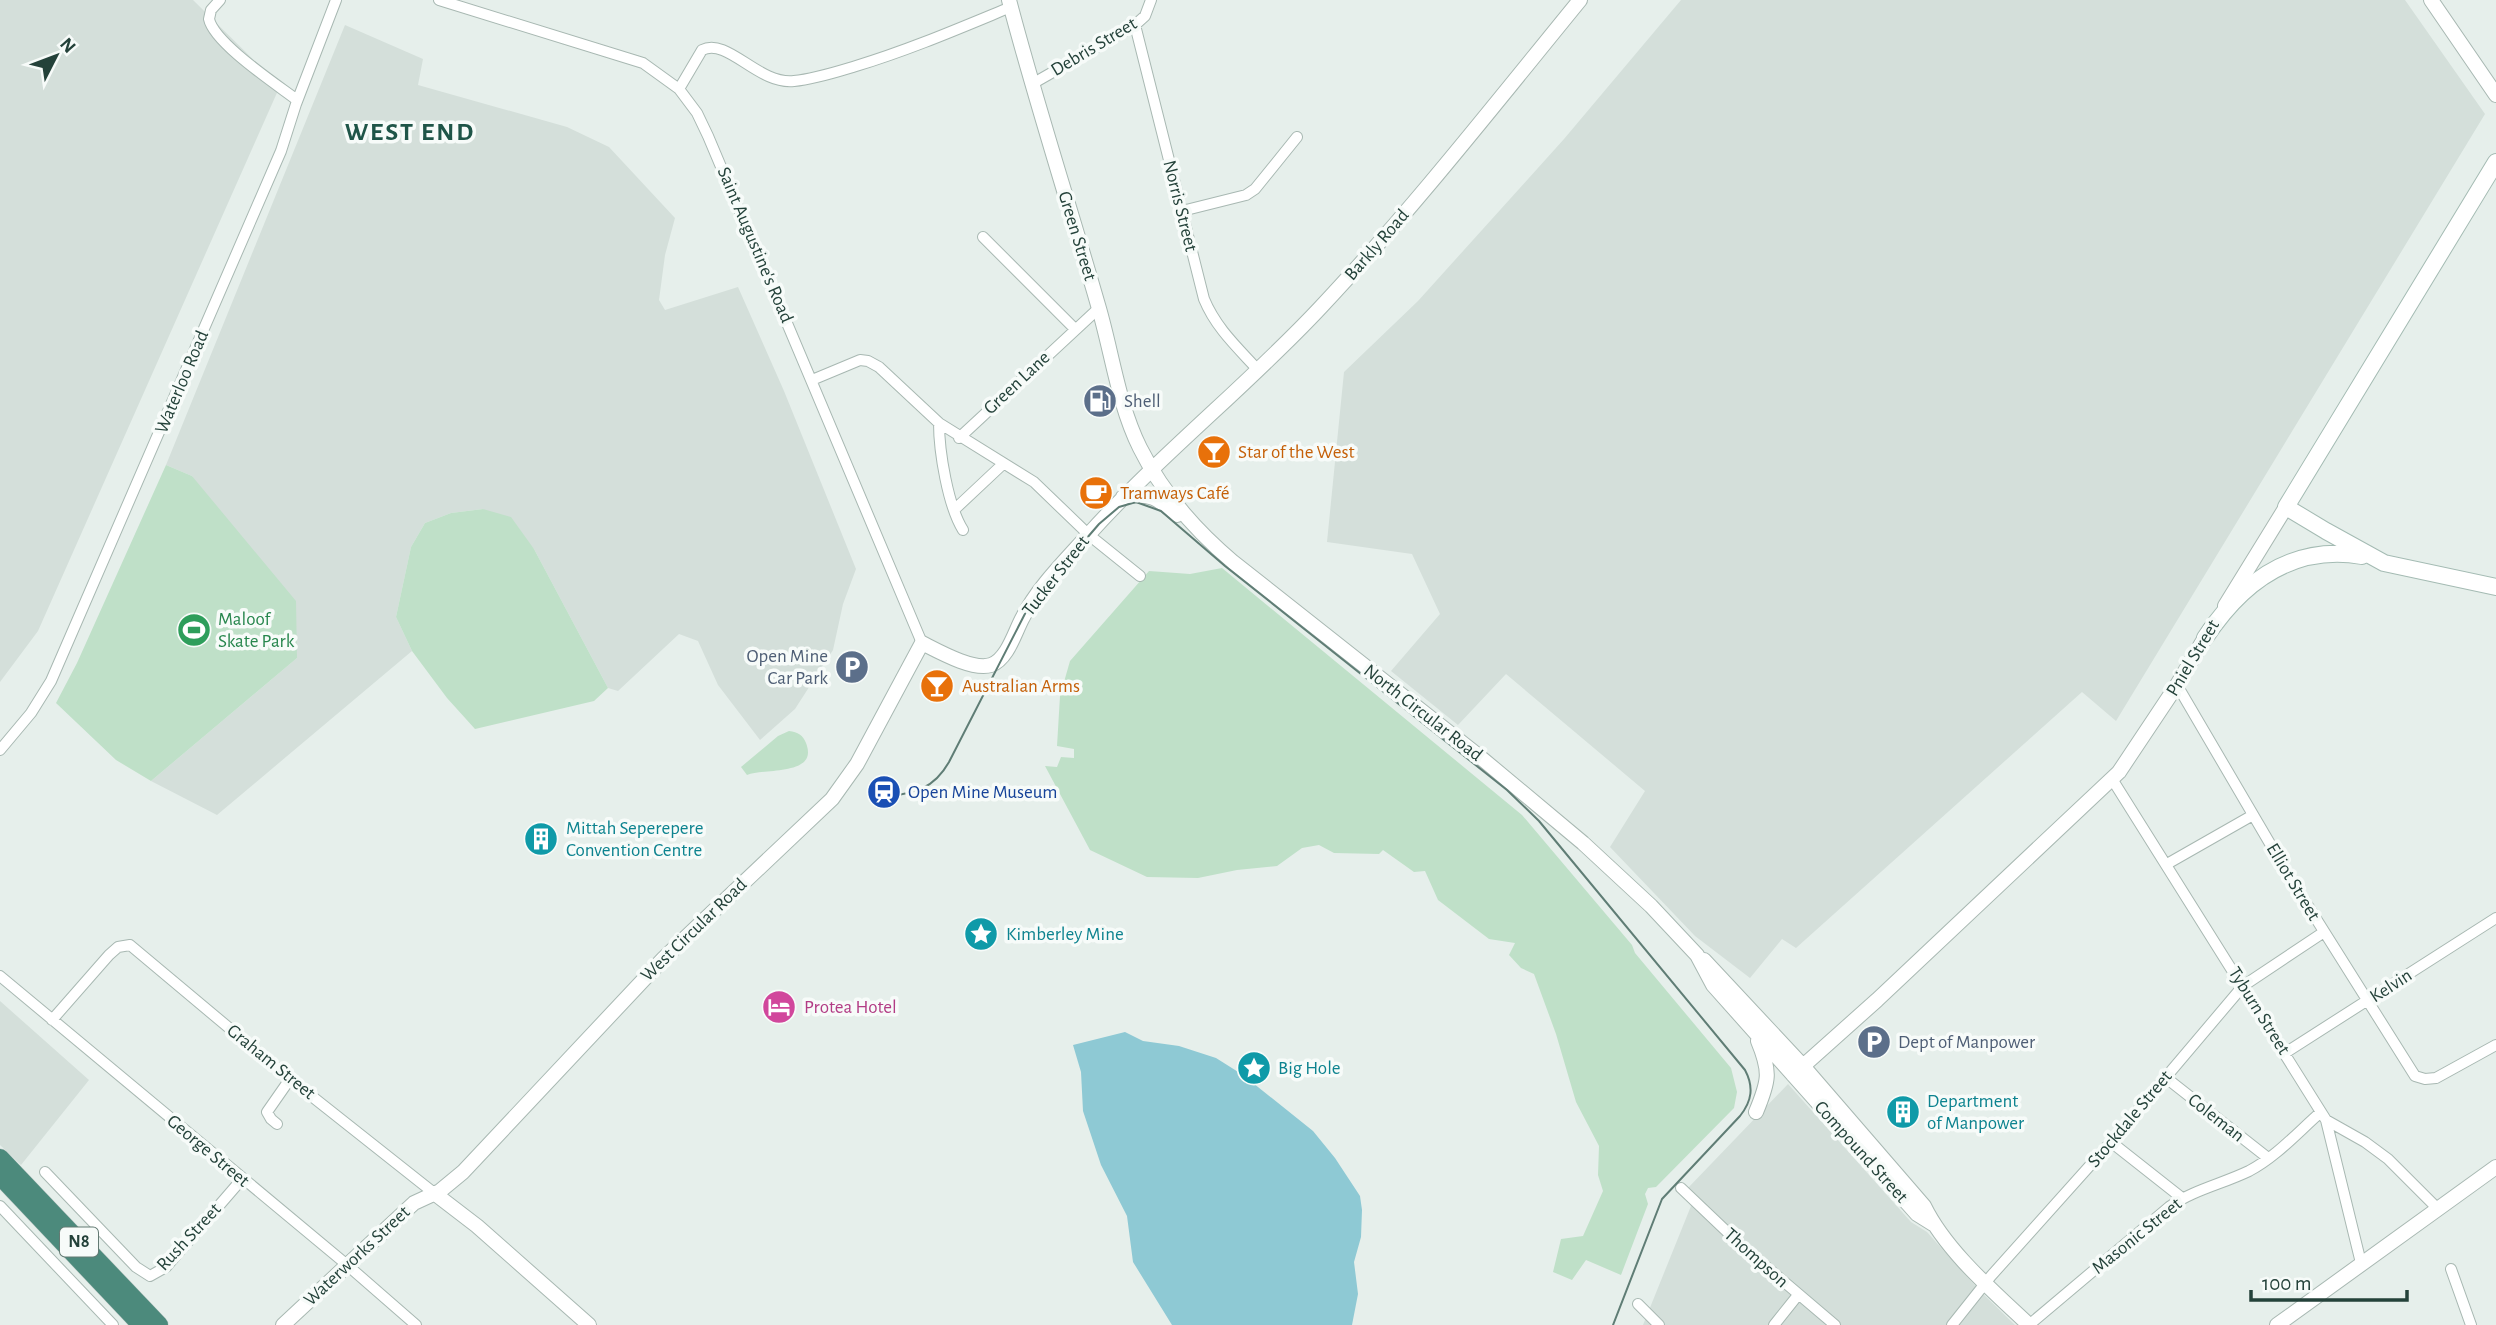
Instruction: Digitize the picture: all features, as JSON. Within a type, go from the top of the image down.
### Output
[{"type":"highway","name":"N8","points":[[0,1158],[159,1325]]},
{"type":"highway","name":"N8","points":[[0,1176],[141,1325]]},
{"type":"main road","name":"Pniel Street","points":[[2286,506],[2496,162]]},
{"type":"main road","points":[[2286,506],[2384,563]]},
{"type":"main road","points":[[2205,638],[2230,604],[2245,589],[2280,566],[2300,559],[2342,552],[2496,587]]},
{"type":"street","points":[[220,0],[211,10],[209,19],[214,31],[250,64],[297,100]]},
{"type":"street","name":"Waterloo Road","points":[[0,750],[31,713],[51,681],[281,151],[297,100],[336,0]]},
{"type":"street","name":"Saint Augustine's Road","points":[[439,0],[643,64],[679,89],[697,113],[708,136],[922,643]]},
{"type":"street","name":"Barkly Road","points":[[1152,469],[1258,370],[1382,241],[1580,0]]},
{"type":"street","points":[[2431,0],[2492,84],[2496,95]]},
{"type":"street","name":"Debris Street","points":[[1031,84],[1135,25],[1145,16],[1151,1]]},
{"type":"street","points":[[679,89],[702,50],[708,47],[724,49],[762,74],[791,82],[895,54],[1010,4]]},
{"type":"street","name":"Green Street","points":[[1010,4],[1031,84],[1099,308],[1130,426],[1152,469]]},
{"type":"street","name":"Norris Street","points":[[1135,25],[1204,299],[1212,317],[1258,370]]},
{"type":"street","points":[[1182,211],[1246,195],[1255,188],[1297,137]]},
{"type":"street","points":[[983,237],[1075,329]]},
{"type":"street","name":"Green Lane","points":[[959,438],[1099,308]]},
{"type":"street","points":[[812,380],[860,360],[868,360],[879,367],[939,424],[1041,488],[1088,535],[1140,576]]},
{"type":"street","points":[[939,424],[940,451],[954,510],[963,530]]},
{"type":"street","points":[[954,510],[1003,464]]},
{"type":"street","name":"Tucker Street","points":[[922,643],[971,664],[988,665],[997,661],[1003,656],[1030,604],[1088,535],[1152,469]]},
{"type":"street","name":"North Circular Road","points":[[1152,469],[1177,505],[1213,545],[1480,757],[1583,843],[1664,918],[1697,956],[1713,985],[1753,1030],[1798,1071]]},
{"type":"street","points":[[1123,497],[1147,495],[1158,499],[1213,545]]},
{"type":"street","name":"Pniel Street","points":[[1798,1071],[2112,779],[2178,685],[2286,506]]},
{"type":"street","name":"West Circular Road","points":[[433,1193],[463,1172],[664,958],[832,799],[857,764],[922,643]]},
{"type":"street","name":"Elliot Street","points":[[2178,685],[2253,815],[2415,1076],[2436,1078],[2496,1045]]},
{"type":"street","name":"Tyburn Street","points":[[2112,779],[2324,1116],[2361,1263]]},
{"type":"street","points":[[2167,864],[2253,815]]},
{"type":"street","name":"Kelvin","points":[[2285,1053],[2496,918]]},
{"type":"street","name":"Stockdale Street","points":[[1952,1325],[1985,1283],[2111,1142],[2243,986],[2324,932]]},
{"type":"street","name":"Graham Street","points":[[52,1020],[109,955],[118,947],[130,945],[290,1079],[433,1193]]},
{"type":"street","name":"North Circular Road","points":[[1697,956],[1713,967],[1798,1071]]},
{"type":"street","name":"George Street","points":[[0,976],[416,1325]]},
{"type":"street","points":[[1753,1030],[1767,1064],[1768,1075],[1756,1112]]},
{"type":"street","name":"Compound Street","points":[[1798,1071],[1924,1206],[1933,1224],[1985,1283],[2029,1325]]},
{"type":"street","name":"Coleman","points":[[2165,1077],[2268,1158]]},
{"type":"street","points":[[277,1124],[267,1112],[290,1079]]},
{"type":"street","points":[[2324,1116],[2388,1159],[2437,1208]]},
{"type":"street","name":"Masonic Street","points":[[2029,1325],[2182,1198],[2250,1170],[2324,1116]]},
{"type":"street","points":[[2111,1142],[2182,1198]]},
{"type":"street","points":[[2277,1325],[2496,1167]]},
{"type":"street","name":"Rush Street","points":[[45,1172],[136,1267],[150,1276],[166,1267],[242,1179]]},
{"type":"street","name":"Thompson","points":[[1681,1188],[1743,1247],[1835,1325]]},
{"type":"street","points":[[433,1193],[477,1226],[589,1325]]},
{"type":"street","name":"Waterworks Street","points":[[283,1325],[414,1203],[433,1193]]},
{"type":"street","points":[[0,1206],[113,1325]]},
{"type":"street","points":[[2451,1269],[2471,1325]]},
{"type":"street","points":[[1774,1325],[1798,1295]]},
{"type":"street","points":[[1638,1304],[1659,1325]]},
{"type":"shaded area","points":[[0,0],[193,0],[280,86],[38,631],[0,682]]},
{"type":"shaded area","points":[[1681,0],[2405,0],[2485,114],[2116,721],[2082,692],[1796,948],[1782,939],[1750,978],[1695,936],[1610,847],[1645,791],[1506,674],[1458,725],[1391,671],[1440,614],[1412,554],[1327,542],[1344,372],[1418,301],[1564,139]]},
{"type":"shaded area","points":[[345,25],[423,59],[418,85],[567,127],[609,147],[675,218],[665,255],[659,300],[665,310],[738,287],[784,391],[856,569],[843,604],[833,650],[795,709],[760,740],[718,685],[698,641],[679,634],[618,691],[608,688],[534,549],[483,509],[451,513],[425,523],[411,547],[396,617],[412,651],[217,815],[151,781],[297,658],[192,476],[166,465]]},
{"type":"shaded area","points":[[0,1001],[89,1080],[21,1165],[0,1145]]},
{"type":"shaded area","points":[[1788,1084],[1911,1222],[1927,1232],[1978,1289],[2015,1325],[1643,1325],[1691,1206],[1686,1198],[1687,1189]]},
{"type":"green space","name":"Maloof Skate Park","points":[[166,465],[192,476],[296,601],[297,658],[151,781],[116,760],[56,703],[77,663]]},
{"type":"green space","points":[[483,509],[511,517],[534,549],[608,688],[594,701],[475,729],[447,698],[412,651],[396,617],[411,547],[425,523],[451,513]]},
{"type":"green space","points":[[1222,568],[1522,815],[1731,1068],[1737,1092],[1734,1108],[1656,1187],[1648,1188],[1645,1194],[1648,1204],[1621,1275],[1586,1260],[1572,1280],[1553,1272],[1561,1239],[1583,1236],[1603,1191],[1598,1175],[1599,1146],[1576,1102],[1556,1034],[1534,974],[1521,968],[1509,955],[1515,943],[1489,939],[1438,900],[1425,871],[1414,872],[1383,850],[1379,854],[1334,853],[1319,845],[1302,848],[1277,866],[1198,878],[1147,877],[1090,850],[1045,766],[1057,767],[1061,757],[1074,758],[1074,749],[1057,746],[1060,696],[1070,661],[1149,571],[1190,574]]},
{"type":"green space","points":[[789,731],[800,734],[805,740],[808,754],[805,761],[788,769],[747,775],[741,767],[778,736]]},
{"type":"water","points":[[1125,1032],[1143,1041],[1179,1046],[1216,1058],[1243,1075],[1313,1131],[1335,1158],[1360,1196],[1362,1210],[1361,1237],[1354,1262],[1358,1294],[1352,1325],[1172,1325],[1133,1262],[1127,1216],[1101,1165],[1083,1111],[1081,1072],[1073,1045]]},
{"type":"tram line","points":[[875,799],[918,790],[942,773],[1030,604],[1099,524],[1119,507],[1136,502],[1161,511],[1225,566],[1507,790],[1539,821],[1745,1070],[1751,1088],[1747,1105],[1740,1116],[1662,1199],[1613,1325]]},
{"type":"place","name":"Shell","points":[[1100,401]]},
{"type":"place","name":"Star of the West","points":[[1214,452]]},
{"type":"place","name":"Tramways Café","points":[[1096,493]]},
{"type":"place","name":"Maloof Skate Park","points":[[194,630]]},
{"type":"place","name":"Open Mine Car Park","points":[[852,667]]},
{"type":"place","name":"Australian Arms","points":[[937,686]]},
{"type":"place","name":"Open Mine Museum","points":[[884,792]]},
{"type":"place","name":"Mittah Seperepere Convention Centre","points":[[541,839]]},
{"type":"place","name":"Kimberley Mine","points":[[981,934]]},
{"type":"place","name":"Protea Hotel","points":[[779,1007]]},
{"type":"place","name":"Dept of Manpower","points":[[1874,1042]]},
{"type":"place","name":"Big Hole","points":[[1254,1068]]},
{"type":"place","name":"Department of Manpower","points":[[1903,1112]]},
{"type":"district","name":"WEST END","points":[[410,132]]}]
